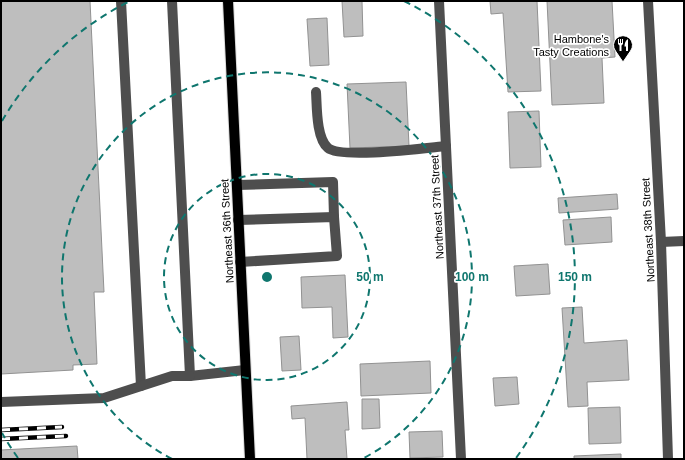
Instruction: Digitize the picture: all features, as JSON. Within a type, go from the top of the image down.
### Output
[{"type":"main road","name":"Northeast 36th Street","points":[[228,1],[250,459]]},
{"type":"street","points":[[121,1],[141,386]]},
{"type":"street","points":[[172,1],[190,376]]},
{"type":"street","name":"Northeast 37th Street","points":[[439,1],[461,459]]},
{"type":"street","name":"Northeast 38th Street","points":[[648,1],[660,242],[668,459]]},
{"type":"street","points":[[316,92],[320,132],[323,141],[328,148],[333,150],[361,152],[446,146]]},
{"type":"street","points":[[237,185],[333,182],[337,256],[240,262]]},
{"type":"street","points":[[238,220],[334,217]]},
{"type":"street","points":[[660,242],[684,241]]},
{"type":"street","points":[[1,402],[104,398],[172,376],[190,376],[245,370]]},
{"type":"building","points":[[1,1],[90,1],[104,292],[94,292],[97,364],[73,365],[73,370],[1,374]]},
{"type":"building","points":[[342,1],[362,1],[363,36],[344,37]]},
{"type":"building","points":[[490,1],[537,1],[541,91],[508,92],[503,13],[491,14]]},
{"type":"building","points":[[547,1],[612,1],[615,57],[602,58],[604,103],[552,105]]},
{"type":"building","points":[[327,18],[329,65],[310,66],[307,19]]},
{"type":"building","points":[[406,82],[409,146],[350,148],[347,84]]},
{"type":"building","points":[[539,111],[541,167],[510,168],[508,112]]},
{"type":"building","points":[[617,194],[618,209],[559,213],[558,198]]},
{"type":"building","points":[[611,217],[612,242],[565,245],[563,220]]},
{"type":"building","points":[[548,264],[550,294],[516,296],[514,266]]},
{"type":"building","points":[[345,275],[348,337],[333,338],[332,307],[302,308],[301,277]]},
{"type":"building","points":[[582,307],[584,343],[627,340],[629,380],[587,382],[588,406],[568,407],[562,308]]},
{"type":"building","points":[[299,336],[301,370],[282,371],[280,337]]},
{"type":"building","points":[[430,361],[431,393],[361,396],[360,364]]},
{"type":"building","points":[[517,377],[519,404],[495,406],[493,378]]},
{"type":"building","points":[[362,399],[379,399],[380,428],[362,429]]},
{"type":"building","points":[[347,402],[349,430],[345,430],[347,459],[307,459],[305,418],[292,419],[291,406]]},
{"type":"building","points":[[620,407],[621,443],[589,444],[588,408]]},
{"type":"building","points":[[442,431],[443,457],[410,458],[409,432]]},
{"type":"building","points":[[77,446],[78,459],[1,459],[1,450]]},
{"type":"building","points":[[621,454],[621,459],[574,459],[574,456]]},
{"type":"railway","points":[[1,430],[62,427]]},
{"type":"railway","points":[[1,439],[66,436]]},
{"type":"place","name":"Hambone's Tasty Creations","points":[[623,62]]}]
